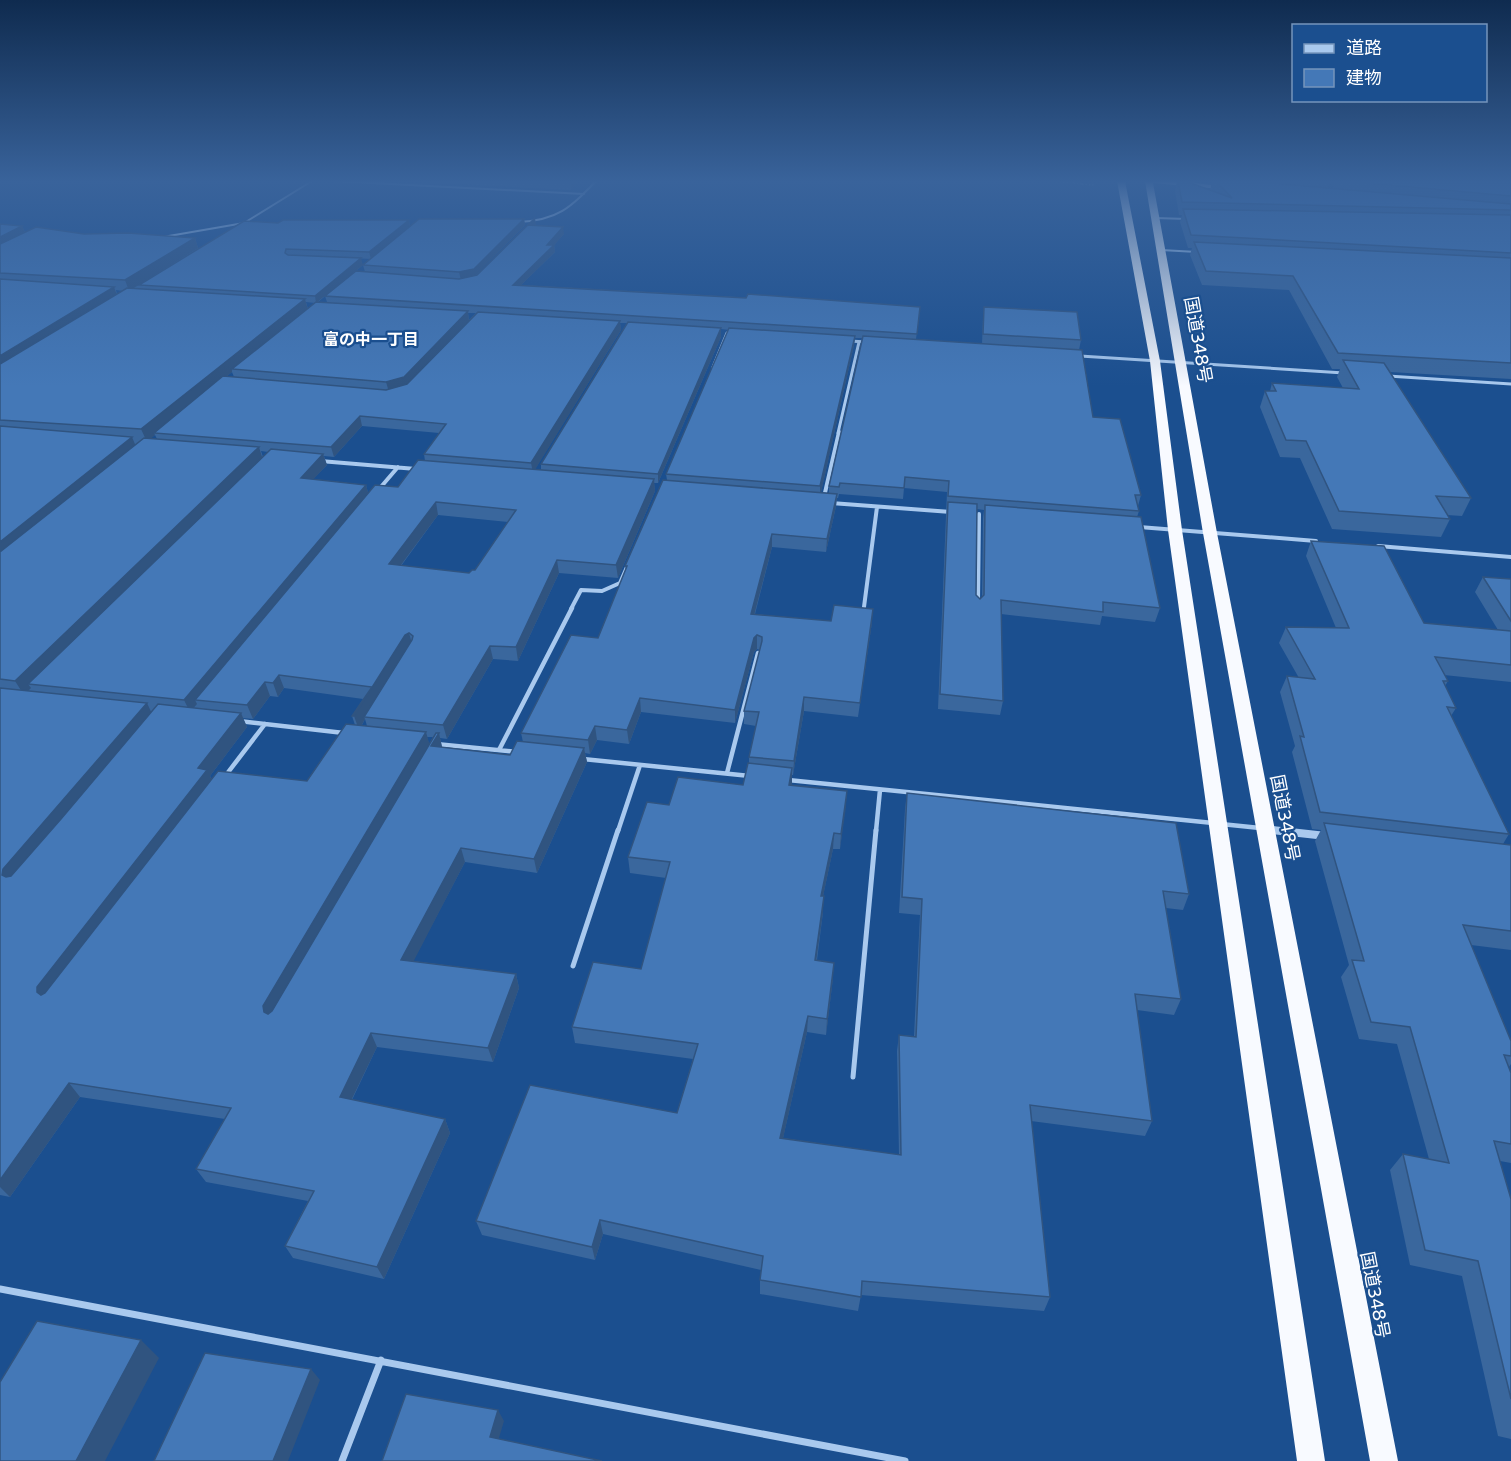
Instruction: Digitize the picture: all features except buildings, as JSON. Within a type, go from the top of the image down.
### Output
[{"type":"highway","points":[[1134,249],[1155,361],[1175,530],[1311,1461]]},
{"type":"highway","name":"国道348号","points":[[1161,250],[1210,533],[1384,1461]]},
{"type":"street","points":[[1266,829],[1336,837]]},
{"type":"lane","points":[[1161,250],[1208,253]]},
{"type":"lane","points":[[709,375],[727,333],[738,334]]},
{"type":"lane","points":[[848,341],[871,342]]},
{"type":"lane","points":[[859,342],[823,502],[956,512]]},
{"type":"lane","points":[[1072,356],[1346,373]]},
{"type":"lane","points":[[1381,376],[1511,384]]},
{"type":"lane","points":[[318,461],[420,469]]},
{"type":"lane","points":[[375,495],[398,467]]},
{"type":"lane","points":[[864,607],[877,507]]},
{"type":"lane","points":[[968,513],[990,515]]},
{"type":"lane","points":[[978,610],[979,514]]},
{"type":"lane","points":[[1129,526],[1326,542]]},
{"type":"lane","points":[[1372,546],[1511,556]]},
{"type":"lane","points":[[499,750],[580,590],[602,591],[620,583],[629,562]]},
{"type":"lane","points":[[727,773],[758,653]]},
{"type":"lane","points":[[234,721],[351,734]]},
{"type":"lane","points":[[222,780],[265,724]]},
{"type":"lane","points":[[425,743],[523,753]]},
{"type":"lane","points":[[430,754],[436,744]]},
{"type":"lane","points":[[570,758],[762,777]]},
{"type":"lane","points":[[573,966],[640,765]]},
{"type":"lane","points":[[786,780],[1266,829]]},
{"type":"lane","points":[[853,1077],[880,790]]},
{"type":"lane","points":[[0,1289],[905,1461]]},
{"type":"lane","points":[[342,1461],[381,1360]]},
{"type":"district","name":"富の中一丁目","points":[[371,339]]}]
